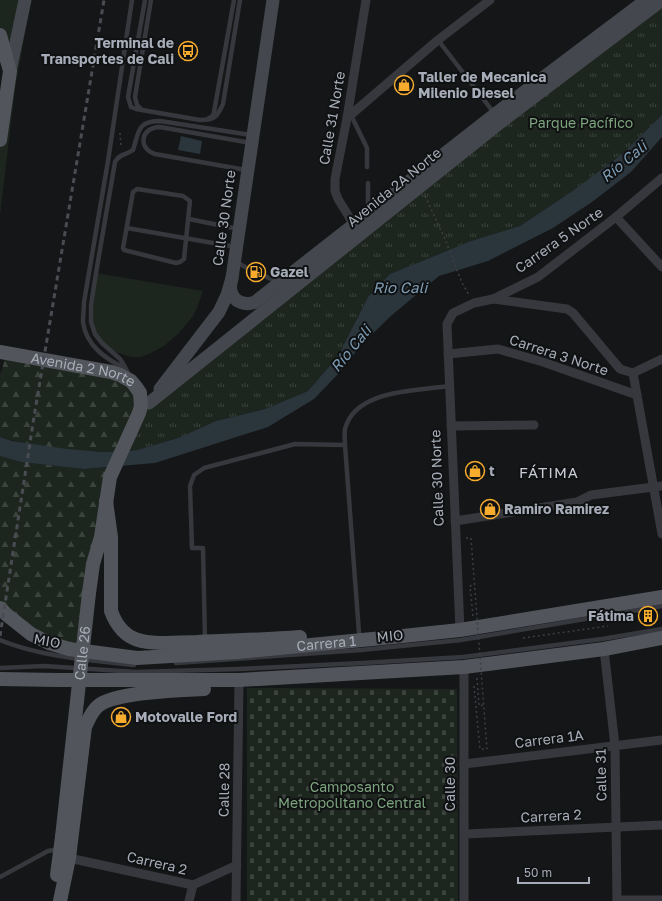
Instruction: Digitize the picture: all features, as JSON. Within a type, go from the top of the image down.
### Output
[{"type":"main road","points":[[0,140],[3,92],[10,71],[25,0]]},
{"type":"main road","name":"Calle 30 Norte","points":[[139,413],[149,403],[219,312],[227,295],[232,278],[238,229],[273,0]]},
{"type":"main road","name":"Avenida 2A Norte","points":[[232,278],[231,293],[234,297],[238,301],[248,304],[255,302],[278,283],[356,230],[372,211],[654,1]]},
{"type":"main road","points":[[0,35],[10,71]]},
{"type":"main road","name":"Avenida 2A Norte","points":[[149,403],[230,340],[356,230],[498,118]]},
{"type":"main road","name":"Avenida 2 Norte","points":[[0,352],[129,375],[140,393],[141,401],[139,413]]},
{"type":"main road","name":"Calle 26","points":[[54,901],[64,848],[92,564],[101,537],[110,478],[128,434],[139,413]]},
{"type":"main road","points":[[106,502],[111,537],[110,611],[115,622],[124,632],[133,638],[142,641],[168,642],[298,638],[359,633],[402,636]]},
{"type":"main road","name":"Carrera 1","points":[[0,608],[31,634],[49,643],[69,649],[137,658],[238,652],[460,630],[662,596]]},
{"type":"main road","points":[[0,679],[239,680],[470,671],[662,638]]},
{"type":"main road","points":[[60,901],[64,848],[86,727],[92,713],[98,706],[118,697],[212,688],[239,680]]},
{"type":"street","name":"Calle 31 Norte","points":[[356,230],[335,191],[336,179],[349,116],[366,0]]},
{"type":"street","points":[[349,116],[438,40],[490,0]]},
{"type":"street","name":"Carrera 5 Norte","points":[[447,324],[453,313],[474,303],[493,299],[538,277],[616,217],[662,178]]},
{"type":"street","points":[[616,217],[662,267]]},
{"type":"street","points":[[493,299],[567,309],[573,313],[620,369],[633,374],[662,359]]},
{"type":"street","name":"Calle 30 Norte","points":[[447,324],[460,630]]},
{"type":"street","name":"Carrera 3 Norte","points":[[448,354],[498,349],[543,362],[637,395]]},
{"type":"street","points":[[633,374],[658,486],[662,534]]},
{"type":"street","points":[[451,426],[534,425]]},
{"type":"street","points":[[455,520],[577,502],[591,495],[658,486]]},
{"type":"street","name":"Calle 31","points":[[604,649],[615,746],[617,900]]},
{"type":"street","name":"Calle 30","points":[[464,901],[465,675],[470,671]]},
{"type":"street","name":"Calle 28","points":[[236,901],[239,680]]},
{"type":"street","name":"Carrera 1A","points":[[464,764],[662,740]]},
{"type":"street","name":"Carrera 2","points":[[465,834],[662,825]]},
{"type":"street","name":"Carrera 2","points":[[64,848],[193,885],[237,865]]},
{"type":"street","points":[[190,901],[193,885]]},
{"type":"street","points":[[617,900],[662,900]]},
{"type":"lane","points":[[129,375],[96,349],[88,339],[83,322],[84,302],[108,161],[132,0]]},
{"type":"lane","points":[[144,0],[128,97],[131,107],[206,120],[214,118],[218,115],[223,104],[240,0]]},
{"type":"lane","points":[[142,110],[137,105],[135,97],[151,0]]},
{"type":"lane","points":[[206,120],[213,116],[214,112],[234,0]]},
{"type":"lane","points":[[438,40],[498,118]]},
{"type":"lane","points":[[349,116],[367,148],[367,166]]},
{"type":"lane","points":[[129,375],[120,359],[102,343],[95,334],[91,322],[91,305],[96,273],[115,162],[117,158],[120,155],[126,154],[133,150],[138,132],[142,126],[151,121],[160,121],[252,139]]},
{"type":"lane","points":[[248,170],[155,154],[149,152],[145,148],[143,142],[144,135],[148,130],[154,127],[252,139]]},
{"type":"lane","points":[[368,182],[368,205],[372,211]]},
{"type":"lane","points":[[137,189],[183,196],[187,198],[190,201],[189,219],[184,259],[180,262],[176,263],[126,252],[123,248],[133,192],[137,189]]},
{"type":"lane","points":[[189,219],[238,229]]},
{"type":"lane","points":[[127,228],[236,247]]},
{"type":"lane","points":[[234,261],[251,270]]},
{"type":"lane","points":[[261,274],[278,283]]},
{"type":"lane","points":[[359,633],[345,429],[353,414],[366,402],[386,395],[449,386]]},
{"type":"lane","points":[[205,641],[203,548],[192,548],[190,486],[194,475],[204,468],[295,444],[345,445]]},
{"type":"lane","name":"MIO","points":[[168,663],[361,650],[461,640],[662,606]]},
{"type":"lane","name":"MIO","points":[[0,668],[44,666],[137,672],[362,663],[463,657],[602,639],[662,629]]},
{"type":"lane","name":"MIO","points":[[0,640],[19,647],[45,653],[137,665]]},
{"type":"lane","points":[[0,877],[48,851],[64,848]]},
{"type":"path","points":[[424,194],[445,239],[462,283],[474,303]]},
{"type":"path","points":[[472,538],[486,749],[480,749],[474,681]]},
{"type":"path","points":[[474,619],[470,586],[475,585]]},
{"type":"path","points":[[519,638],[608,626]]},
{"type":"path","points":[[470,671],[479,706],[483,705]]},
{"type":"green space","points":[[0,0],[31,0],[15,89],[0,216],[0,140],[10,71],[0,35]]},
{"type":"green space","name":"Parque Pacífico","points":[[662,0],[662,115],[621,155],[571,192],[520,226],[471,241],[390,274],[368,297],[338,356],[308,391],[265,409],[216,421],[178,438],[137,450],[121,452],[139,413]]},
{"type":"green space","points":[[96,273],[203,291],[193,316],[178,334],[164,346],[149,354],[141,357],[131,357],[115,352],[102,343],[91,322]]},
{"type":"green space","points":[[6,353],[111,372],[140,393],[121,452],[60,449],[28,444],[0,437],[0,374]]},
{"type":"green space","points":[[0,456],[21,462],[84,469],[114,467],[81,649],[69,649],[0,608]]},
{"type":"green space","name":"Camposanto Metropolitano Central","points":[[247,688],[457,689],[458,901],[247,901]]},
{"type":"water","name":"Rio Cali","points":[[662,115],[662,137],[631,172],[592,202],[553,228],[488,261],[439,276],[392,315],[361,345],[340,372],[314,399],[268,427],[155,463],[84,469],[21,462],[0,456],[0,437],[12,441],[67,449],[103,452],[137,450],[178,438],[216,421],[265,409],[308,391],[338,356],[368,297],[390,274],[471,241],[520,226],[571,192],[621,155]]},
{"type":"water","points":[[181,136],[202,141],[200,154],[178,150]]},
{"type":"railway","points":[[0,636],[34,417],[104,0]]},
{"type":"place","name":"Terminal de Transportes de Cali","points":[[188,51]]},
{"type":"place","name":"Taller de Mecanica Milenio Diesel","points":[[404,85]]},
{"type":"place","name":"Gazel","points":[[256,272]]},
{"type":"place","name":"t","points":[[475,471]]},
{"type":"place","name":"Ramiro Ramirez","points":[[490,509]]},
{"type":"place","name":"Fátima","points":[[648,616]]},
{"type":"place","name":"Motovalle Ford","points":[[121,717]]},
{"type":"district","name":"FÁTIMA","points":[[549,473]]},
{"type":"water label","name":"Río Cali","points":[[624,162]]},
{"type":"water label","name":"Río Cali","points":[[351,349]]}]
